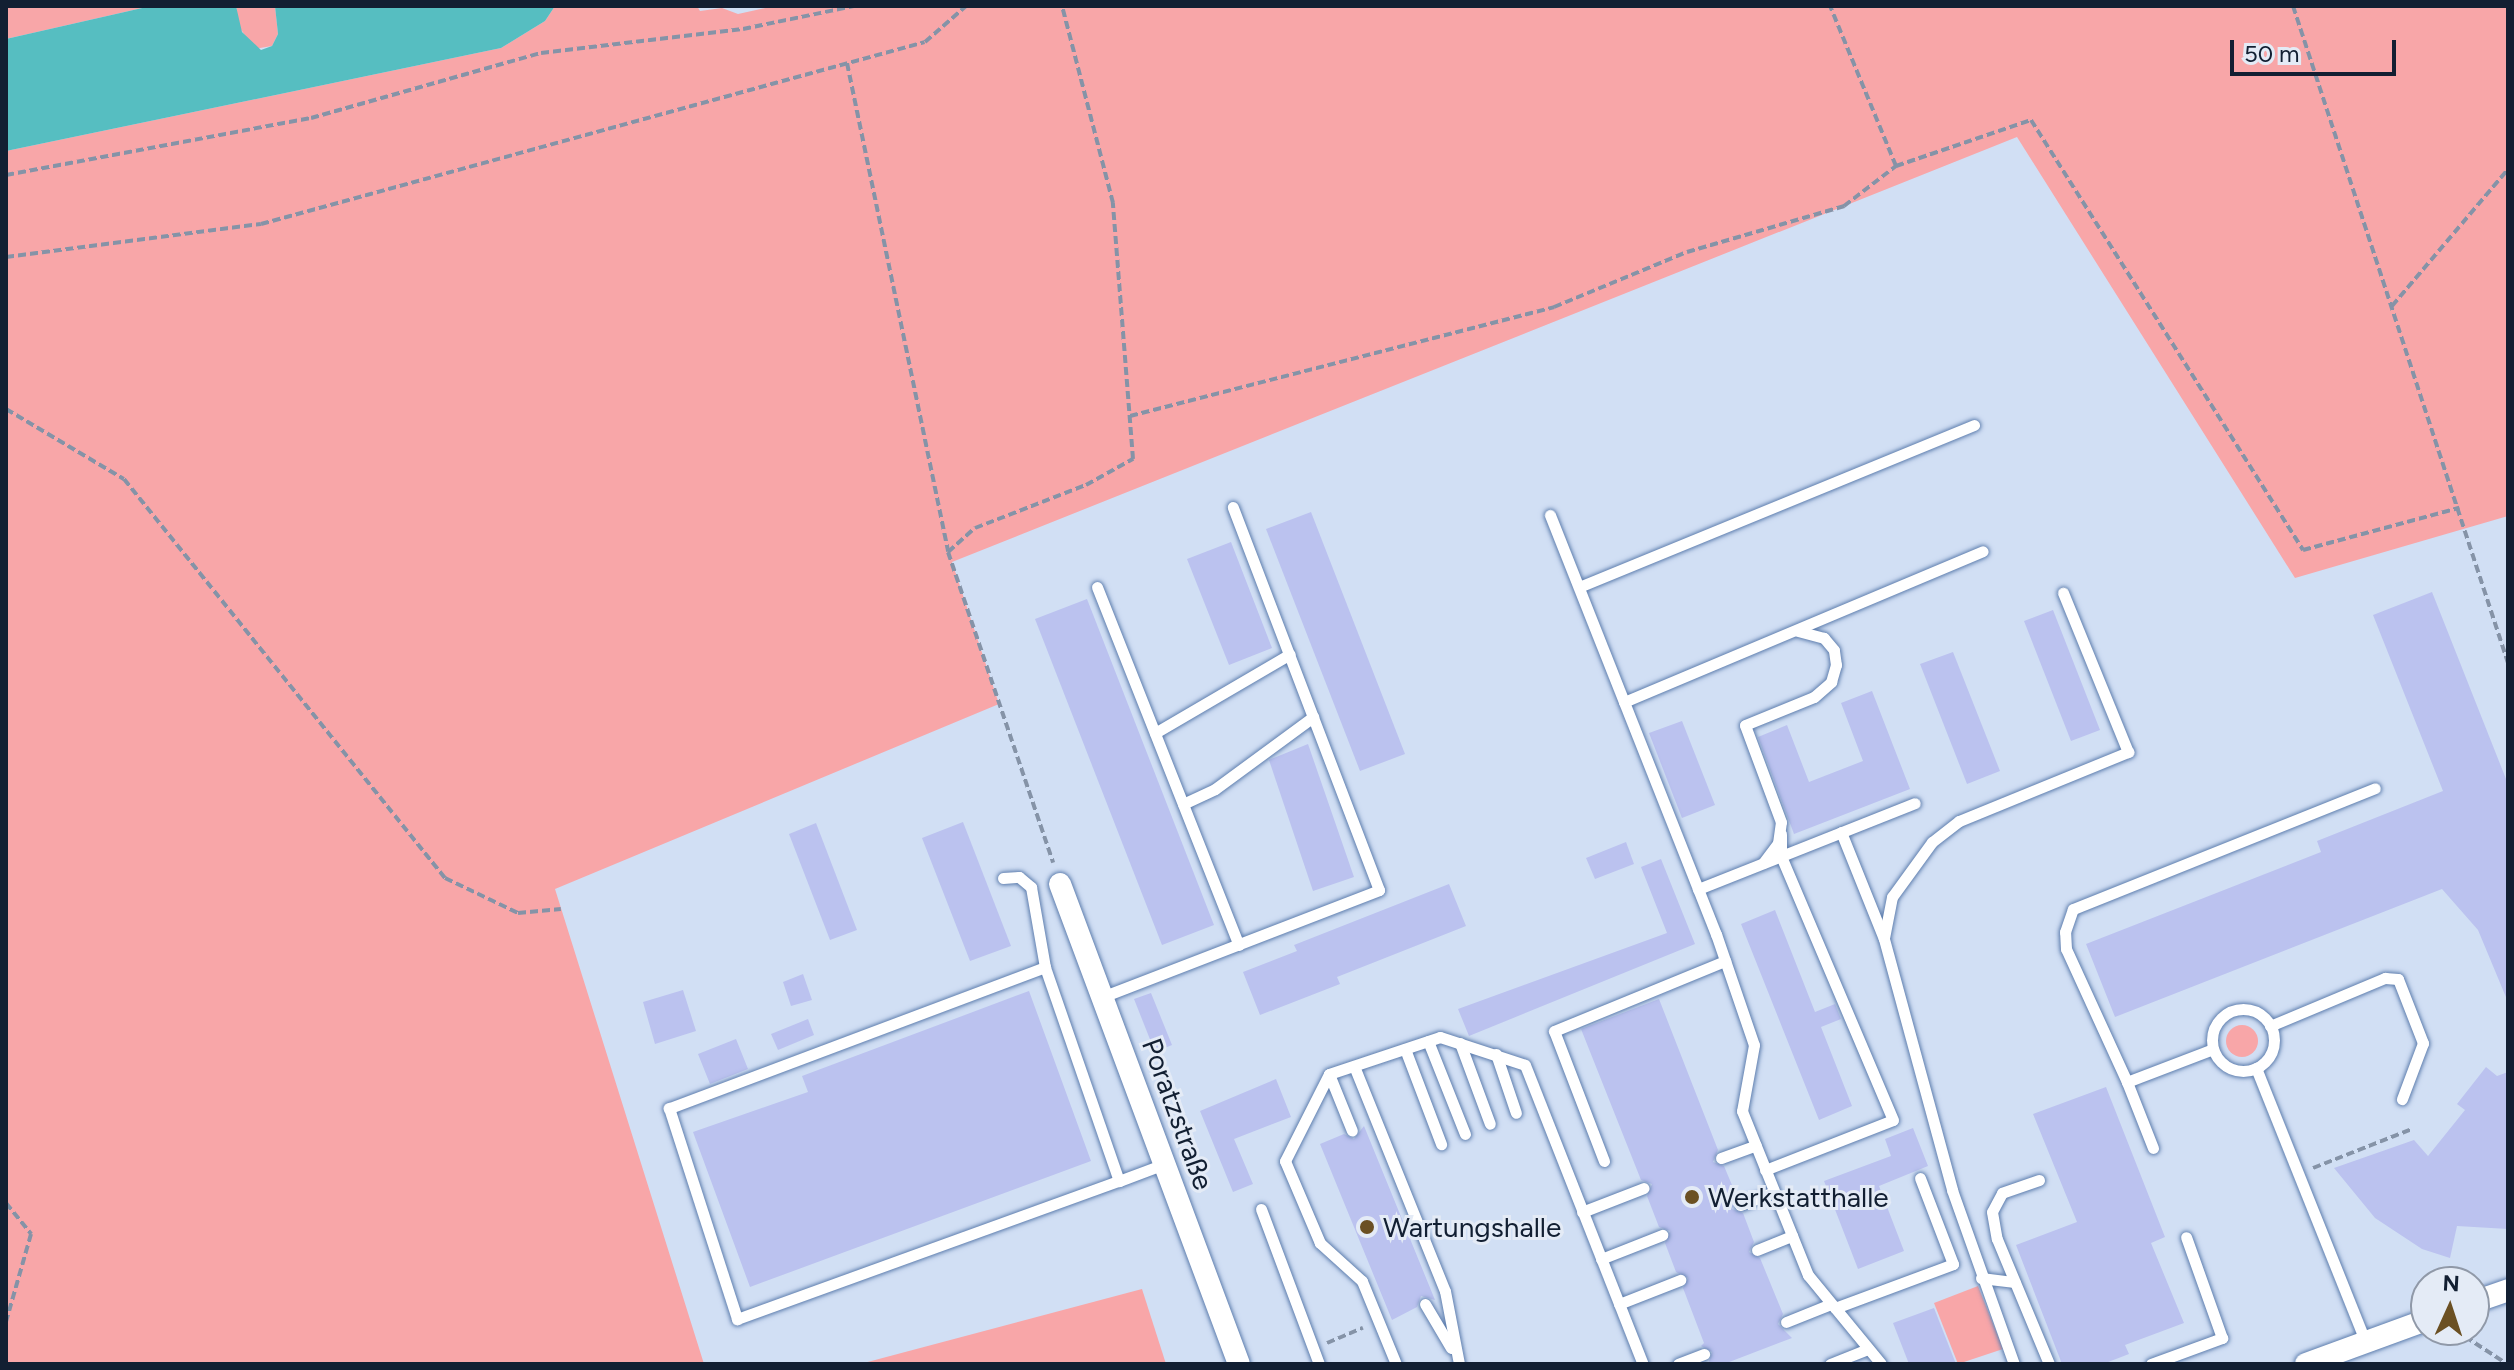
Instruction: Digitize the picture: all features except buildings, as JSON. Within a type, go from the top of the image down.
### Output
[{"type":"street","name":"Poratzstraße","points":[[1060,884],[1239,1364]]},
{"type":"street","points":[[2306,1364],[2410,1326]]},
{"type":"lane","points":[[1579,587],[1974,425]]},
{"type":"lane","points":[[1102,997],[1379,890],[1233,507]]},
{"type":"lane","points":[[1550,515],[1698,889],[1754,1045],[1742,1111],[1765,1170],[1808,1275],[1881,1364]]},
{"type":"lane","points":[[1624,702],[1983,551]]},
{"type":"lane","points":[[1097,587],[1239,945]]},
{"type":"lane","points":[[1884,939],[1892,897],[1922,854],[1950,828],[2128,752],[2063,593]]},
{"type":"lane","points":[[1765,1170],[1893,1120],[1781,856],[1781,834],[1745,725],[1814,697],[1831,682],[1836,665],[1834,650],[1824,638],[1794,631]]},
{"type":"lane","points":[[1155,733],[1290,654]]},
{"type":"lane","points":[[1183,804],[1215,789],[1313,717]]},
{"type":"lane","points":[[2153,1148],[2127,1082],[2066,949],[2067,919],[2073,909],[2375,788]]},
{"type":"lane","points":[[1698,889],[1915,803]]},
{"type":"lane","points":[[1841,832],[1884,939],[1952,1190],[2014,1364]]},
{"type":"lane","points":[[1763,863],[1781,834]]},
{"type":"lane","points":[[1003,878],[1019,877],[1031,887],[1045,967],[1119,1181]]},
{"type":"lane","points":[[1604,1161],[1554,1031],[1725,961]]},
{"type":"lane","points":[[1045,967],[669,1108],[737,1319],[1164,1164]]},
{"type":"lane","points":[[2270,1026],[2385,978],[2398,979],[2423,1043],[2402,1099]]},
{"type":"lane","points":[[2257,1012],[2270,1026],[2273,1045],[2256,1068],[2235,1071],[2213,1049],[2214,1028],[2228,1013],[2257,1012]]},
{"type":"lane","points":[[1396,1364],[1362,1281],[1320,1243],[1285,1161],[1329,1074],[1440,1037],[1525,1065],[1643,1364]]},
{"type":"lane","points":[[1428,1041],[1465,1134]]},
{"type":"lane","points":[[1460,1043],[1490,1124]]},
{"type":"lane","points":[[1405,1049],[1441,1144]]},
{"type":"lane","points":[[2127,1082],[2213,1049]]},
{"type":"lane","points":[[1496,1054],[1516,1113]]},
{"type":"lane","points":[[1354,1066],[1445,1291],[1457,1360]]},
{"type":"lane","points":[[2256,1068],[2366,1343]]},
{"type":"lane","points":[[1329,1074],[1352,1131]]},
{"type":"lane","points":[[1721,1158],[1756,1145]]},
{"type":"lane","points":[[1786,1322],[1953,1264],[1920,1178]]},
{"type":"lane","points":[[2039,1180],[2002,1193],[1992,1212],[2015,1282],[2049,1364]]},
{"type":"lane","points":[[1582,1212],[1644,1188]]},
{"type":"lane","points":[[1740,1205],[1774,1192]]},
{"type":"lane","points":[[1261,1209],[1319,1364]]},
{"type":"lane","points":[[1601,1259],[1662,1235]]},
{"type":"lane","points":[[1757,1250],[1792,1236]]},
{"type":"lane","points":[[2151,1364],[2222,1338],[2186,1237]]},
{"type":"lane","points":[[1981,1278],[2015,1282]]},
{"type":"lane","points":[[1619,1304],[1680,1280]]},
{"type":"lane","points":[[1425,1304],[1457,1360]]},
{"type":"lane","points":[[1830,1364],[1868,1349]]},
{"type":"lane","points":[[1866,1364],[1868,1349]]},
{"type":"lane","points":[[1678,1364],[1704,1354]]},
{"type":"path","points":[[6,175],[311,118],[541,53],[743,29],[854,6]]},
{"type":"path","points":[[6,257],[261,224],[925,42],[966,6]]},
{"type":"path","points":[[948,552],[975,528],[1086,485],[1133,459],[1113,203],[1062,6]]},
{"type":"path","points":[[1830,6],[1896,166]]},
{"type":"path","points":[[2293,6],[2508,663]]},
{"type":"path","points":[[847,63],[948,552],[1060,884]]},
{"type":"path","points":[[1130,416],[1554,307],[1687,252],[1844,206],[1896,166],[2031,120],[2303,550],[2459,508]]},
{"type":"path","points":[[2392,306],[2508,169]]},
{"type":"path","points":[[6,409],[124,479],[445,878],[518,913],[561,909]]},
{"type":"path","points":[[2296,1174],[2412,1129]]},
{"type":"path","points":[[6,1203],[31,1234],[6,1322]]},
{"type":"path","points":[[1313,1348],[1379,1322]]},
{"type":"path","points":[[2479,1346],[2507,1364]]},
{"type":"shaded area","points":[[6,6],[151,6],[6,39]]},
{"type":"shaded area","points":[[151,6],[236,6],[242,32],[261,50],[272,46],[278,34],[275,6],[555,6],[545,21],[501,48],[6,151],[6,39]]},
{"type":"shaded area","points":[[236,6],[275,6],[278,34],[272,46],[254,49],[238,25]]},
{"type":"shaded area","points":[[555,6],[697,6],[700,11],[722,8],[738,14],[774,6],[2508,6],[2508,516],[2295,578],[2017,137],[952,562],[999,704],[555,889],[704,1364],[6,1364],[6,151],[501,48],[545,21]]},
{"type":"shaded area","points":[[2242,1025],[2253,1030],[2258,1041],[2253,1052],[2242,1057],[2231,1052],[2226,1041],[2231,1030]]},
{"type":"shaded area","points":[[1978,1286],[2003,1349],[1958,1364],[1934,1303]]},
{"type":"shaded area","points":[[1142,1289],[1166,1364],[860,1364]]},
{"type":"place","name":"Werkstatthalle","points":[[1692,1197]]},
{"type":"place","name":"Wartungshalle","points":[[1367,1227]]}]
